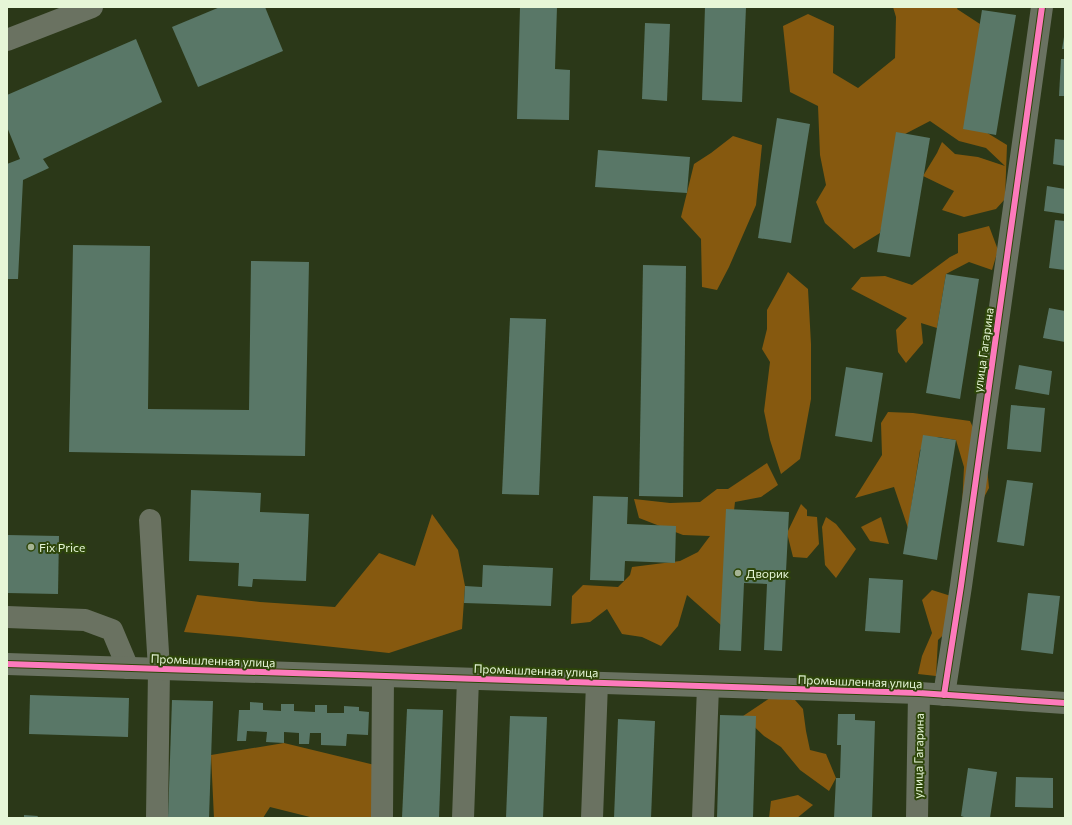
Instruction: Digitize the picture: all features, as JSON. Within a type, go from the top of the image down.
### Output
[{"type":"street","points":[[7,40],[92,7]]},
{"type":"street","name":"улица Гагарина","points":[[944,695],[962,579],[1042,7]]},
{"type":"street","points":[[150,520],[159,669],[157,818]]},
{"type":"street","points":[[7,617],[85,620],[112,630],[128,668]]},
{"type":"street","name":"Промышленная улица","points":[[7,664],[919,693],[1065,703]]},
{"type":"street","points":[[382,818],[383,676]]},
{"type":"street","points":[[463,818],[468,679]]},
{"type":"street","points":[[592,818],[597,683]]},
{"type":"street","points":[[703,818],[708,687]]},
{"type":"street","name":"улица Гагарина","points":[[917,818],[919,693]]},
{"type":"shaded area","points":[[893,7],[958,7],[957,9],[980,24],[971,123],[1007,145],[1005,199],[996,209],[964,217],[942,210],[954,191],[923,176],[942,142],[955,154],[978,157],[1005,166],[986,148],[959,141],[930,121],[905,134],[880,233],[854,249],[825,223],[816,202],[826,185],[820,155],[818,106],[790,92],[783,26],[808,14],[834,26],[833,73],[858,88],[895,58],[896,17]]},
{"type":"shaded area","points":[[733,136],[762,145],[756,205],[729,267],[717,290],[702,287],[701,239],[681,217],[694,164]]},
{"type":"shaded area","points":[[989,226],[998,250],[992,270],[969,262],[946,274],[937,328],[921,323],[923,343],[906,363],[898,352],[896,330],[907,318],[851,289],[861,277],[885,276],[912,285],[950,257],[958,253],[958,234]]},
{"type":"shaded area","points":[[788,272],[808,289],[811,344],[811,399],[800,459],[781,474],[770,440],[764,411],[770,362],[762,349],[767,329],[767,310]]},
{"type":"shaded area","points":[[888,412],[913,413],[970,421],[986,455],[989,488],[969,525],[962,506],[964,467],[956,440],[938,437],[920,450],[908,528],[894,487],[855,498],[882,455],[881,423]]},
{"type":"shaded area","points":[[767,463],[778,485],[761,497],[735,502],[731,537],[730,633],[687,595],[678,626],[661,646],[642,637],[622,634],[607,609],[590,622],[571,624],[572,596],[583,585],[618,587],[630,575],[632,567],[680,561],[698,552],[710,536],[683,535],[639,518],[634,499],[670,503],[700,502],[717,489],[728,489]]},
{"type":"shaded area","points":[[801,504],[807,510],[807,516],[817,517],[819,544],[807,558],[793,557],[787,533]]},
{"type":"shaded area","points":[[432,514],[458,550],[465,586],[462,629],[389,653],[184,632],[197,595],[260,602],[335,607],[379,553],[415,566]]},
{"type":"shaded area","points":[[826,517],[836,524],[856,549],[836,578],[825,565],[822,527]]},
{"type":"shaded area","points":[[881,517],[889,544],[870,541],[861,527]]},
{"type":"shaded area","points":[[932,590],[951,596],[955,624],[938,640],[936,676],[918,674],[922,656],[932,633],[922,600]]},
{"type":"shaded area","points":[[770,698],[795,700],[803,709],[810,750],[826,754],[836,778],[829,791],[800,770],[781,747],[764,736],[743,716]]},
{"type":"shaded area","points":[[284,743],[383,767],[382,818],[314,818],[270,807],[263,818],[214,818],[211,755]]},
{"type":"shaded area","points":[[798,795],[813,805],[797,818],[769,818],[771,801]]},
{"type":"building","points":[[220,7],[265,7],[283,51],[198,87],[172,27]]},
{"type":"building","points":[[520,7],[557,7],[555,69],[570,70],[569,120],[517,119]]},
{"type":"building","points":[[705,7],[746,7],[742,102],[702,100]]},
{"type":"building","points":[[982,10],[1016,15],[996,135],[963,129]]},
{"type":"building","points":[[645,23],[670,24],[667,101],[642,99]]},
{"type":"building","points":[[1064,37],[1065,49],[1062,49]]},
{"type":"building","points":[[136,39],[162,102],[43,159],[49,168],[23,180],[18,279],[7,279],[7,164],[20,159],[7,127],[7,95]]},
{"type":"building","points":[[1061,59],[1065,59],[1065,96],[1059,96]]},
{"type":"building","points":[[777,118],[810,124],[791,243],[758,238]]},
{"type":"building","points":[[896,132],[930,138],[910,257],[877,252]]},
{"type":"building","points":[[1055,139],[1065,140],[1065,166],[1053,164]]},
{"type":"building","points":[[598,150],[690,157],[687,193],[595,187]]},
{"type":"building","points":[[1047,186],[1065,189],[1065,214],[1044,211]]},
{"type":"building","points":[[1055,220],[1065,221],[1065,270],[1049,268]]},
{"type":"building","points":[[73,245],[150,246],[148,409],[249,410],[251,261],[309,262],[305,456],[69,452]]},
{"type":"building","points":[[643,265],[686,266],[683,497],[639,496]]},
{"type":"building","points":[[946,274],[979,279],[960,399],[926,393]]},
{"type":"building","points":[[1049,308],[1065,311],[1065,342],[1043,338]]},
{"type":"building","points":[[510,318],[546,319],[539,495],[502,494]]},
{"type":"building","points":[[1019,365],[1052,371],[1049,395],[1015,389]]},
{"type":"building","points":[[846,367],[883,373],[872,442],[835,436]]},
{"type":"building","points":[[1011,405],[1045,408],[1041,452],[1007,449]]},
{"type":"building","points":[[923,435],[956,440],[937,560],[903,554]]},
{"type":"building","points":[[1007,480],[1033,483],[1024,546],[997,542]]},
{"type":"building","points":[[191,490],[261,493],[260,512],[309,514],[306,581],[253,579],[252,587],[238,586],[239,563],[189,561]]},
{"type":"building","points":[[593,496],[628,497],[627,524],[676,526],[675,563],[625,561],[624,581],[590,580]]},
{"type":"building","points":[[726,509],[789,512],[782,651],[764,650],[767,584],[744,583],[741,651],[719,650]]},
{"type":"building","points":[[7,535],[59,536],[58,594],[7,593]]},
{"type":"building","points":[[483,565],[553,568],[551,606],[464,603],[465,586],[482,587]]},
{"type":"building","points":[[869,578],[903,580],[900,633],[865,631]]},
{"type":"building","points":[[1028,593],[1060,596],[1053,654],[1021,650]]},
{"type":"building","points":[[30,695],[129,698],[128,737],[29,734]]},
{"type":"building","points":[[172,700],[213,701],[209,818],[168,818]]},
{"type":"building","points":[[250,702],[263,703],[263,710],[281,711],[281,704],[294,704],[294,711],[315,712],[315,705],[327,705],[327,713],[344,713],[344,706],[359,707],[359,711],[369,712],[368,735],[347,734],[346,746],[321,745],[321,733],[310,733],[309,744],[299,744],[299,733],[284,732],[284,743],[266,742],[267,732],[247,731],[246,741],[237,741],[239,710],[250,710]]},
{"type":"building","points":[[407,709],[443,710],[439,818],[402,818]]},
{"type":"building","points":[[838,714],[855,714],[855,720],[875,721],[872,818],[834,818],[836,778],[840,778],[841,745],[837,745]]},
{"type":"building","points":[[720,715],[756,716],[753,818],[717,818]]},
{"type":"building","points":[[510,716],[547,717],[543,818],[506,818]]},
{"type":"building","points":[[618,719],[655,721],[651,818],[614,818]]},
{"type":"building","points":[[968,768],[997,772],[990,818],[967,818],[961,816]]},
{"type":"building","points":[[1016,777],[1053,778],[1053,808],[1015,807]]},
{"type":"building","points":[[24,815],[38,816],[37,818],[24,818]]},
{"type":"cycle path","points":[[944,695],[961,586],[1042,7]]},
{"type":"cycle path","points":[[7,664],[919,693],[1065,703]]},
{"type":"place","name":"Fix Price","points":[[31,547]]},
{"type":"place","name":"Дворик","points":[[738,573]]}]
